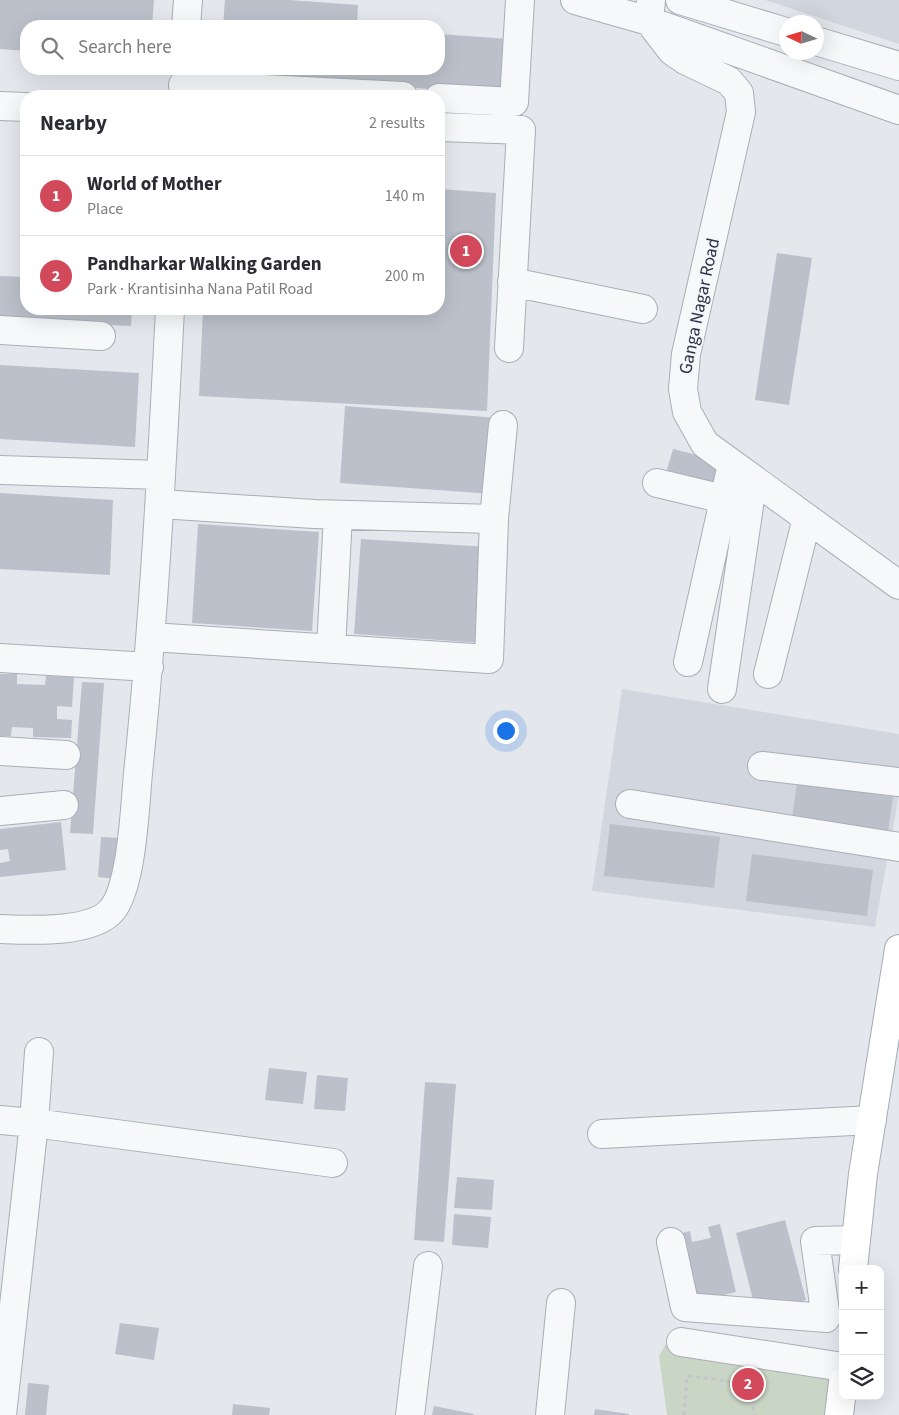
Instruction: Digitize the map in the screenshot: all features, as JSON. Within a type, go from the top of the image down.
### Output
[{"type":"main road","points":[[853,1265],[863,1174],[899,950]]},
{"type":"main road","points":[[839,1415],[841,1400]]},
{"type":"street","points":[[186,20],[188,0]]},
{"type":"street","points":[[445,98],[514,102],[520,0]]},
{"type":"street","points":[[575,0],[650,10],[899,110]]},
{"type":"street","points":[[680,0],[779,30]]},
{"type":"street","name":"Ganga Nagar Road","points":[[650,10],[672,51],[729,81],[738,93],[741,112],[686,354],[682,389],[687,412],[704,444],[899,585]]},
{"type":"street","points":[[824,43],[899,66]]},
{"type":"street","points":[[183,83],[301,90]]},
{"type":"street","points":[[0,106],[20,107]]},
{"type":"street","points":[[445,127],[521,130],[509,348]]},
{"type":"street","points":[[512,282],[643,309]]},
{"type":"street","points":[[0,929],[44,930],[93,924],[112,910],[121,893],[129,857],[149,667],[170,315]]},
{"type":"street","points":[[0,330],[101,336]]},
{"type":"street","points":[[151,637],[489,659],[494,519],[504,425]]},
{"type":"street","points":[[0,470],[161,475]]},
{"type":"street","points":[[688,662],[724,499],[742,471]]},
{"type":"street","points":[[722,689],[742,471]]},
{"type":"street","points":[[657,483],[724,499]]},
{"type":"street","points":[[160,504],[338,515],[494,519]]},
{"type":"street","points":[[331,649],[338,515]]},
{"type":"street","points":[[768,674],[807,518]]},
{"type":"street","points":[[0,658],[149,667]]},
{"type":"street","points":[[0,751],[66,755]]},
{"type":"street","points":[[762,766],[899,782]]},
{"type":"street","points":[[630,804],[899,847]]},
{"type":"street","points":[[0,811],[64,805]]},
{"type":"street","points":[[2,1415],[34,1123],[39,1052]]},
{"type":"street","points":[[0,1120],[333,1163]]},
{"type":"street","points":[[602,1134],[872,1120]]},
{"type":"street","points":[[672,1242],[685,1307],[826,1318],[815,1241],[855,1240]]},
{"type":"street","points":[[410,1415],[428,1266]]},
{"type":"street","points":[[550,1415],[560,1303]]},
{"type":"street","points":[[681,1342],[839,1366]]},
{"type":"path","points":[[684,1415],[687,1376],[747,1387],[751,1394],[754,1415]]},
{"type":"shaded area","points":[[765,0],[899,0],[899,44],[824,19],[824,15],[811,15]]},
{"type":"shaded area","points":[[622,689],[899,734],[899,795],[875,927],[592,891]]},
{"type":"green space","points":[[669,1339],[832,1352],[830,1415],[667,1415],[659,1356]]},
{"type":"building","points":[[0,0],[154,0],[152,20],[20,20],[20,51],[0,49]]},
{"type":"building","points":[[225,0],[289,0],[358,5],[357,20],[223,20]]},
{"type":"building","points":[[445,34],[510,39],[506,94],[220,75],[445,75]]},
{"type":"building","points":[[445,189],[496,193],[487,411],[199,396],[203,315],[445,315]]},
{"type":"building","points":[[777,253],[812,258],[789,405],[755,400]]},
{"type":"building","points":[[0,276],[20,277],[20,315],[132,315],[131,326],[0,320]]},
{"type":"building","points":[[0,365],[139,373],[135,447],[0,439]]},
{"type":"building","points":[[345,406],[498,418],[493,494],[340,483]]},
{"type":"building","points":[[673,449],[721,461],[715,485],[666,473]]},
{"type":"building","points":[[0,493],[113,500],[110,575],[0,569]]},
{"type":"building","points":[[198,524],[319,532],[312,631],[192,623]]},
{"type":"building","points":[[361,539],[488,547],[482,643],[354,634]]},
{"type":"building","points":[[0,674],[17,674],[17,684],[45,685],[46,676],[74,677],[72,707],[57,706],[57,719],[72,720],[71,738],[33,737],[33,728],[12,727],[11,736],[0,736]]},
{"type":"building","points":[[82,682],[104,683],[93,834],[70,833]]},
{"type":"building","points":[[797,783],[893,797],[888,832],[792,818]]},
{"type":"building","points":[[61,822],[66,870],[0,877],[0,863],[10,861],[8,849],[0,850],[0,829]]},
{"type":"building","points":[[610,824],[720,837],[714,888],[604,876]]},
{"type":"building","points":[[101,837],[120,838],[116,879],[98,877]]},
{"type":"building","points":[[752,854],[873,870],[867,916],[746,901]]},
{"type":"building","points":[[269,1068],[307,1072],[303,1104],[265,1100]]},
{"type":"building","points":[[317,1075],[348,1078],[345,1111],[314,1109]]},
{"type":"building","points":[[425,1082],[456,1084],[444,1242],[414,1240]]},
{"type":"building","points":[[457,1177],[494,1180],[492,1210],[454,1208]]},
{"type":"building","points":[[454,1214],[491,1217],[488,1248],[452,1245]]},
{"type":"building","points":[[785,1220],[806,1300],[783,1306],[755,1308],[736,1233]]},
{"type":"building","points":[[720,1224],[736,1292],[690,1303],[675,1235],[690,1231],[692,1242],[711,1238],[708,1227]]},
{"type":"building","points":[[120,1323],[159,1328],[154,1360],[115,1354]]},
{"type":"building","points":[[28,1383],[49,1385],[46,1415],[25,1415]]},
{"type":"building","points":[[233,1404],[270,1408],[269,1415],[232,1415]]},
{"type":"building","points":[[434,1406],[474,1414],[474,1415],[432,1415]]},
{"type":"building","points":[[595,1409],[629,1414],[629,1415],[594,1415]]},
{"type":"place","name":"World of Mother","points":[[466,251]]},
{"type":"place","name":"Pandharkar Walking Garden","points":[[748,1384]]}]
